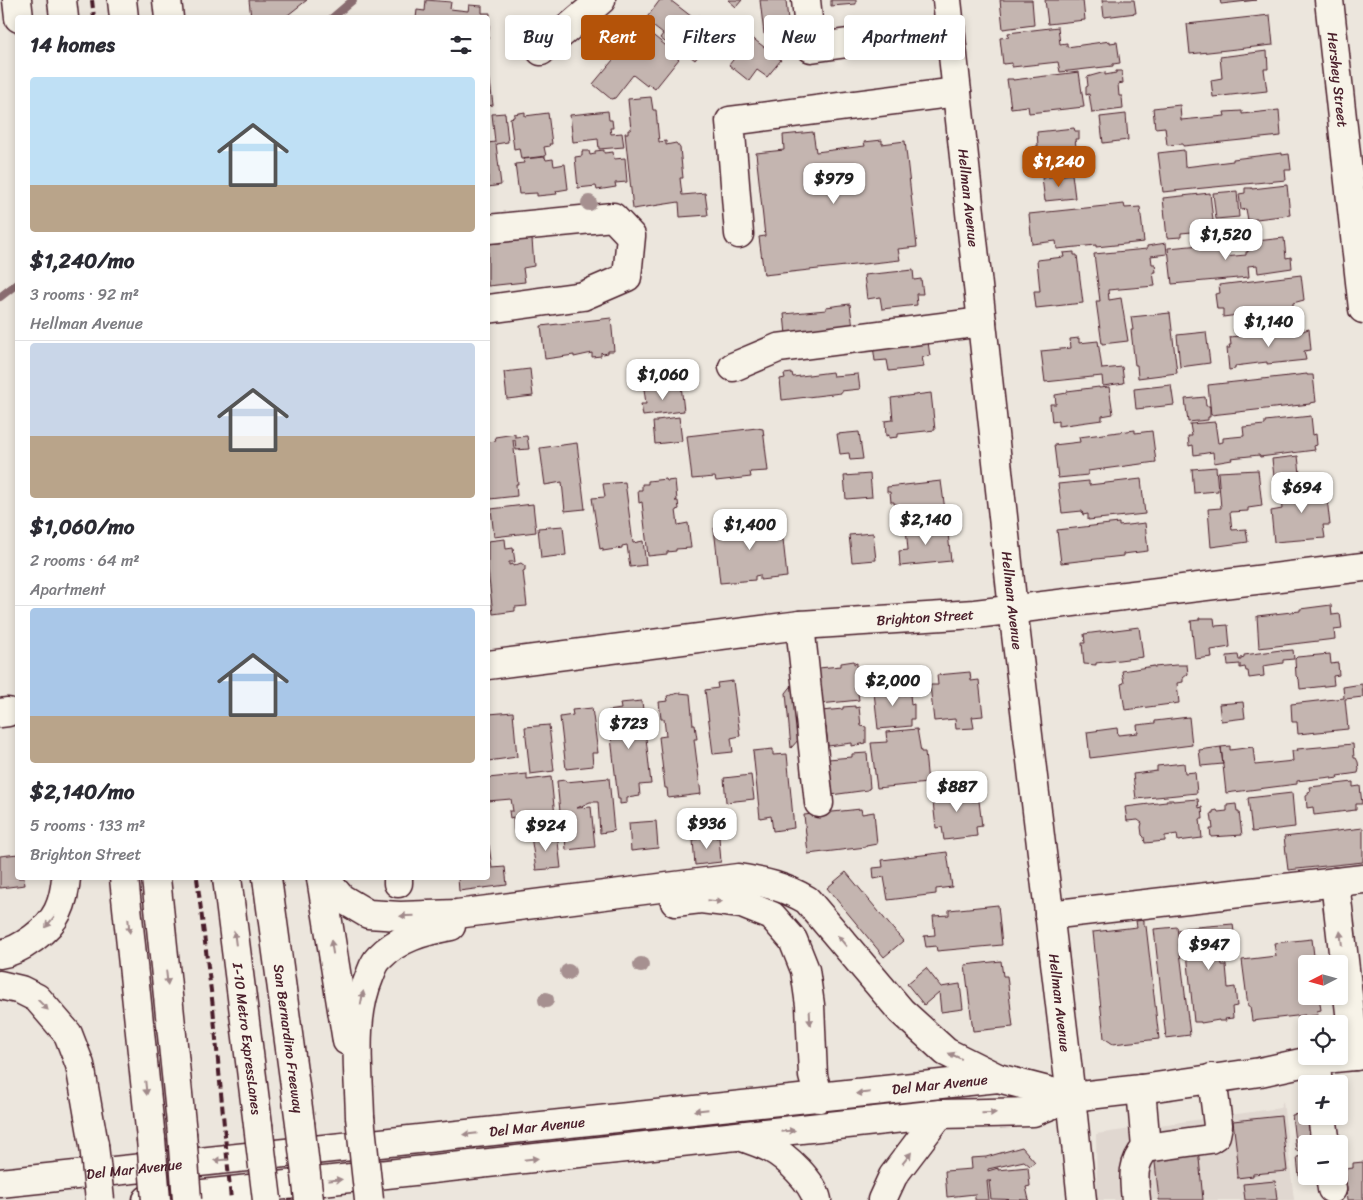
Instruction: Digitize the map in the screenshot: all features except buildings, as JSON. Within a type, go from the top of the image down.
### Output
[{"type":"main road","points":[[17,0],[19,15]]},
{"type":"main road","points":[[62,0],[64,15]]},
{"type":"main road","points":[[122,0],[124,15]]},
{"type":"main road","points":[[167,0],[169,15]]},
{"type":"main road","points":[[571,26],[601,0]]},
{"type":"main road","points":[[806,0],[811,48],[844,43]]},
{"type":"main road","name":"Hellman Avenue","points":[[947,0],[949,15]]},
{"type":"main road","name":"Hershey Street","points":[[1329,0],[1363,309]]},
{"type":"main road","name":"Hellman Avenue","points":[[953,60],[1013,609],[1082,1200]]},
{"type":"main road","points":[[738,234],[730,121],[957,92]]},
{"type":"main road","points":[[490,228],[613,217],[631,236],[627,277],[583,296],[490,309]]},
{"type":"main road","points":[[733,367],[778,348],[982,322]]},
{"type":"main road","name":"Brighton Street","points":[[490,665],[800,625],[975,614],[1363,567]]},
{"type":"main road","points":[[800,625],[819,803]]},
{"type":"main road","points":[[324,880],[341,898],[368,914],[400,916],[457,914],[738,878],[763,882],[790,890],[806,900],[901,1011],[946,1052],[998,1078]]},
{"type":"main road","points":[[1049,915],[1363,879]]},
{"type":"main road","points":[[0,954],[28,942],[45,928],[58,912],[66,880]]},
{"type":"main road","points":[[124,880],[156,1200]]},
{"type":"main road","points":[[156,880],[187,1200]]},
{"type":"main road","name":"I-10 Metro ExpressLanes","points":[[227,880],[267,1200]]},
{"type":"main road","name":"San Bernardino Freeway","points":[[267,880],[309,1200]]},
{"type":"main road","points":[[322,880],[360,1117],[369,1200]]},
{"type":"main road","points":[[1335,882],[1359,1055]]},
{"type":"main road","points":[[360,1117],[358,1022],[364,989],[377,960],[399,942],[427,930],[458,924],[701,899],[742,904],[772,916],[793,940],[805,970],[810,1005],[814,1076],[819,1098]]},
{"type":"main road","points":[[0,985],[21,990],[37,998],[68,1034],[80,1065],[94,1145],[100,1200]]},
{"type":"main road","name":"Del Mar Avenue","points":[[148,1200],[940,1114],[1033,1112],[1071,1097],[1260,1072],[1316,1072],[1359,1055]]},
{"type":"main road","name":"Del Mar Avenue","points":[[0,1183],[998,1078],[1071,1097]]},
{"type":"main road","points":[[1136,1200],[1134,1169],[1140,1154],[1146,1148],[1210,1139],[1216,1135],[1218,1125],[1212,1078]]},
{"type":"main road","points":[[1141,1089],[1146,1148]]},
{"type":"main road","points":[[882,1200],[893,1176],[940,1114]]},
{"type":"main road","points":[[740,1136],[771,1148],[800,1172],[815,1190],[817,1200]]},
{"type":"shaded area","points":[[1283,1101],[1294,1200],[1097,1200],[1096,1134],[1280,1108]]},
{"type":"waterway","points":[[336,15],[353,0]]},
{"type":"waterway","points":[[0,297],[15,285]]},
{"type":"railway","points":[[92,0],[94,15]]},
{"type":"railway","points":[[197,880],[213,1007],[231,1200]]}]
